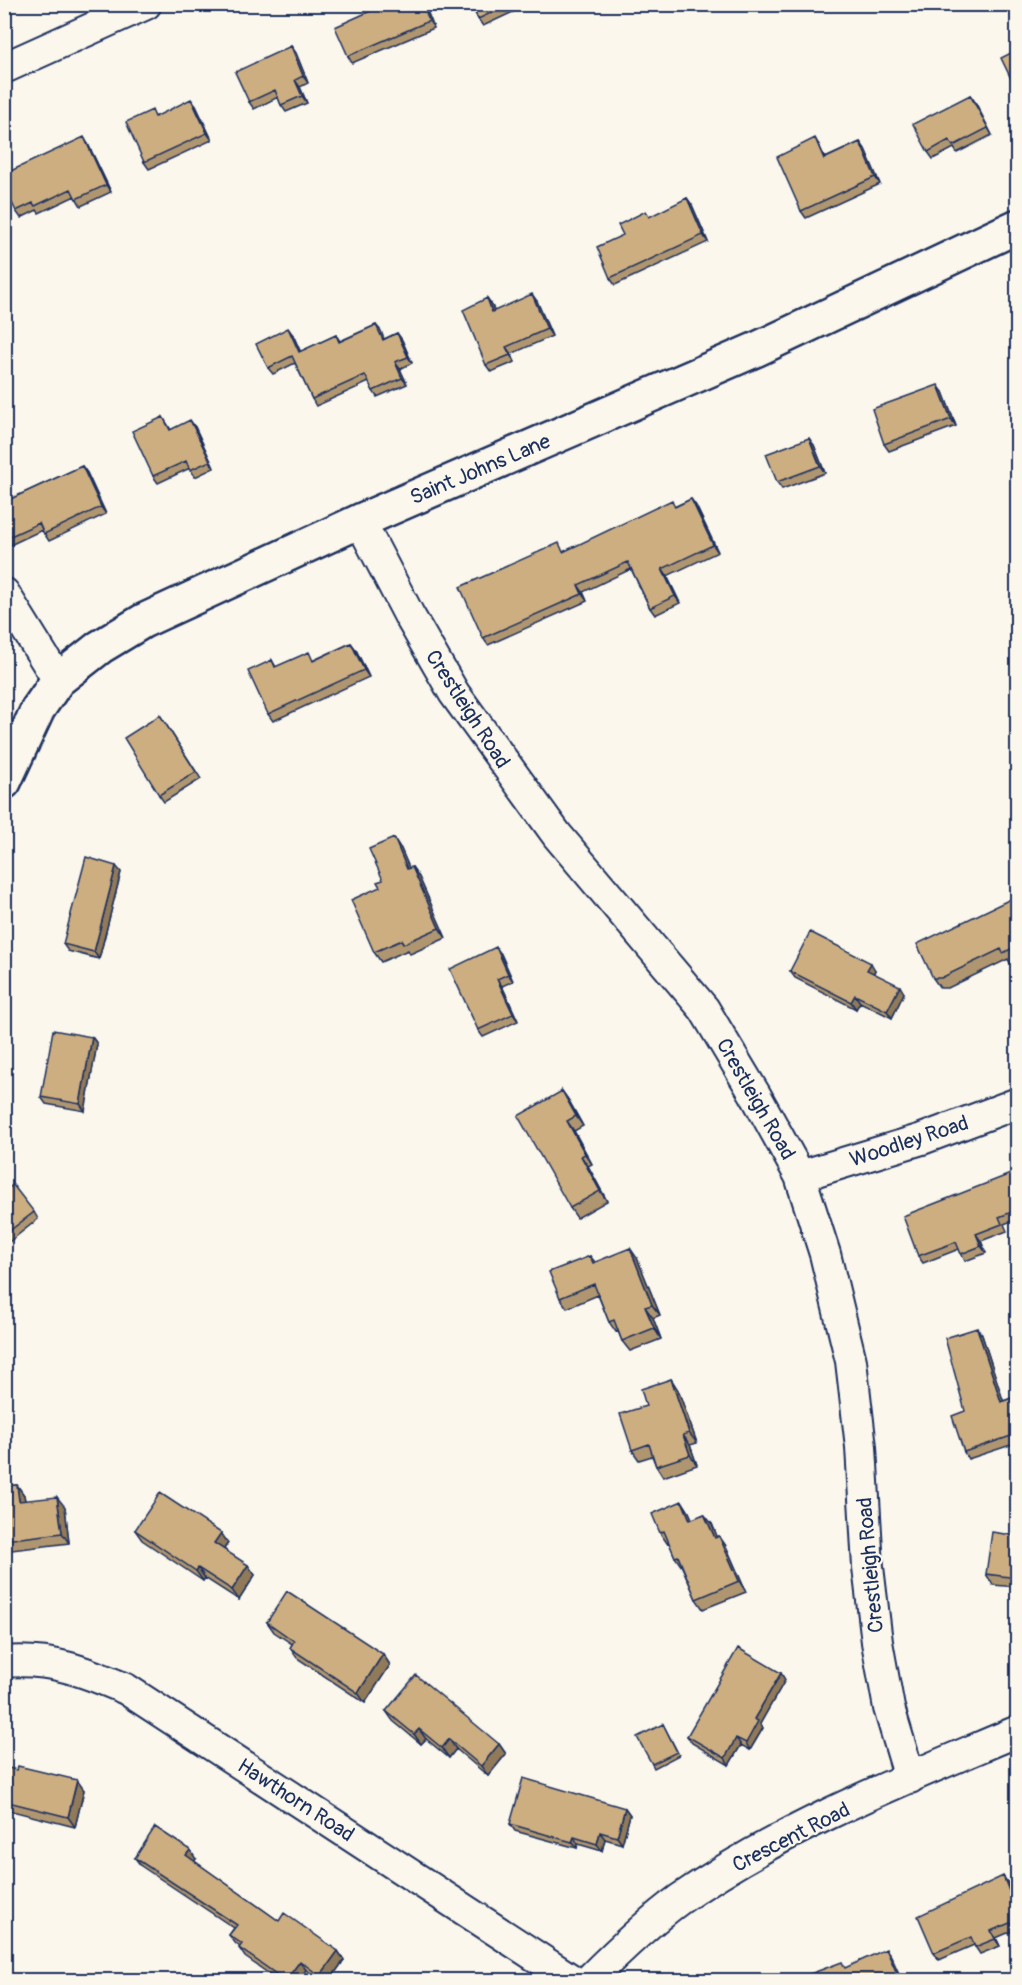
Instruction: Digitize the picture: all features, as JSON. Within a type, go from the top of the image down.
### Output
[{"type":"street","points":[[4,68],[146,4]]},
{"type":"street","name":"Saint Johns Lane","points":[[4,782],[38,709],[58,681],[100,647],[143,621],[360,520],[757,348],[1017,226]]},
{"type":"street","name":"Crestleigh Road","points":[[360,520],[454,693],[557,835],[704,1009],[800,1176],[825,1254],[851,1361],[861,1447],[868,1568],[877,1642],[889,1708],[910,1778]]},
{"type":"street","points":[[4,593],[58,681]]},
{"type":"street","name":"Woodley Road","points":[[800,1176],[922,1139],[1017,1103]]},
{"type":"street","name":"Hawthorn Road","points":[[4,1662],[28,1660],[75,1668],[126,1689],[572,1980]]},
{"type":"street","name":"Crescent Road","points":[[589,1980],[629,1939],[688,1894],[746,1857],[910,1778],[1017,1731]]},
{"type":"building","points":[[386,4],[422,4],[429,21],[348,56],[335,27]]},
{"type":"building","points":[[471,4],[510,4],[478,19]]},
{"type":"building","points":[[291,46],[303,76],[295,80],[302,96],[281,105],[275,90],[249,102],[235,72]]},
{"type":"building","points":[[1017,50],[1017,91],[1001,58]]},
{"type":"building","points":[[970,95],[988,128],[953,146],[949,140],[928,152],[913,124]]},
{"type":"building","points":[[191,99],[207,133],[144,162],[126,122],[152,110],[155,117]]},
{"type":"building","points":[[84,137],[106,185],[76,199],[71,189],[35,206],[33,203],[16,211],[4,187],[4,174]]},
{"type":"building","points":[[815,138],[824,159],[860,142],[875,177],[801,211],[777,157]]},
{"type":"building","points":[[687,198],[703,235],[610,278],[597,247],[623,235],[618,225],[646,211],[649,217]]},
{"type":"building","points":[[532,294],[547,329],[506,347],[510,355],[486,365],[463,310],[487,298],[492,312]]},
{"type":"building","points":[[376,325],[383,340],[397,333],[408,357],[395,362],[402,378],[373,391],[365,375],[312,399],[292,356],[268,368],[256,344],[288,328],[299,352],[336,335],[339,342]]},
{"type":"building","points":[[938,385],[951,419],[884,444],[872,409]]},
{"type":"building","points":[[163,417],[170,430],[190,420],[210,461],[190,470],[186,461],[153,476],[132,431]]},
{"type":"building","points":[[809,438],[820,466],[777,482],[766,454]]},
{"type":"building","points":[[82,466],[101,507],[44,534],[39,523],[4,539],[4,502]]},
{"type":"building","points":[[691,499],[713,545],[662,569],[675,596],[650,608],[628,562],[578,585],[582,594],[483,638],[460,587],[559,543],[563,552],[672,500],[675,507]]},
{"type":"building","points":[[351,643],[364,670],[268,714],[248,671],[272,660],[275,667],[309,652],[313,661]]},
{"type":"building","points":[[160,715],[196,772],[159,795],[124,738]]},
{"type":"building","points":[[394,838],[407,869],[412,867],[439,928],[403,944],[402,940],[374,952],[351,900],[380,887],[377,882],[383,880],[369,849]]},
{"type":"building","points":[[86,857],[116,866],[94,952],[63,944]]},
{"type":"building","points":[[1017,896],[1017,946],[1003,953],[1001,949],[941,978],[933,978],[917,944]]},
{"type":"building","points":[[810,932],[871,963],[867,970],[900,986],[887,1011],[855,995],[851,1002],[790,971]]},
{"type":"building","points":[[496,947],[508,974],[497,979],[513,1014],[478,1030],[450,969]]},
{"type":"building","points":[[53,1030],[92,1037],[80,1104],[41,1097]]},
{"type":"building","points":[[562,1091],[576,1116],[567,1121],[585,1154],[581,1156],[600,1191],[570,1208],[518,1116]]},
{"type":"building","points":[[1013,1173],[1017,1184],[1017,1210],[999,1217],[1002,1224],[976,1234],[981,1246],[961,1254],[956,1242],[918,1256],[903,1216]]},
{"type":"building","points":[[13,1185],[34,1212],[4,1235],[4,1191]]},
{"type":"building","points":[[630,1248],[652,1305],[645,1307],[654,1328],[622,1341],[614,1320],[609,1322],[594,1284],[560,1298],[549,1272],[590,1256],[593,1263]]},
{"type":"building","points":[[977,1328],[1001,1402],[1017,1396],[1017,1434],[964,1452],[952,1416],[965,1411],[945,1338]]},
{"type":"building","points":[[671,1379],[689,1433],[683,1435],[690,1455],[656,1466],[649,1444],[632,1450],[620,1414],[646,1406],[641,1389]]},
{"type":"building","points":[[17,1485],[19,1501],[57,1497],[62,1533],[4,1540],[4,1486]]},
{"type":"building","points":[[160,1493],[221,1533],[214,1543],[248,1565],[232,1590],[198,1568],[196,1571],[135,1530]]},
{"type":"building","points":[[682,1501],[690,1520],[704,1514],[715,1538],[719,1536],[739,1581],[696,1599],[678,1556],[675,1557],[664,1531],[660,1533],[652,1514]]},
{"type":"building","points":[[992,1532],[1017,1536],[1017,1578],[986,1574]]},
{"type":"building","points":[[287,1591],[383,1654],[358,1693],[290,1648],[294,1641],[267,1622]]},
{"type":"building","points":[[738,1648],[781,1673],[754,1719],[758,1721],[746,1743],[736,1738],[725,1758],[687,1736]]},
{"type":"building","points":[[416,1675],[499,1744],[481,1766],[449,1739],[442,1748],[419,1729],[414,1734],[386,1711]]},
{"type":"building","points":[[663,1724],[677,1752],[652,1764],[637,1737]]},
{"type":"building","points":[[18,1766],[77,1780],[68,1817],[4,1801],[4,1767],[17,1770]]},
{"type":"building","points":[[523,1778],[625,1808],[617,1837],[600,1832],[597,1844],[574,1837],[572,1842],[510,1824]]},
{"type":"building","points":[[155,1827],[190,1850],[186,1855],[279,1921],[284,1913],[338,1951],[320,1976],[300,1961],[285,1980],[239,1948],[242,1944],[229,1935],[237,1925],[135,1858]]},
{"type":"building","points":[[1003,1876],[1017,1911],[1017,1920],[991,1931],[995,1939],[975,1947],[971,1937],[934,1953],[918,1916]]},
{"type":"building","points":[[886,1949],[899,1978],[894,1980],[794,1980],[842,1962],[845,1968]]}]
